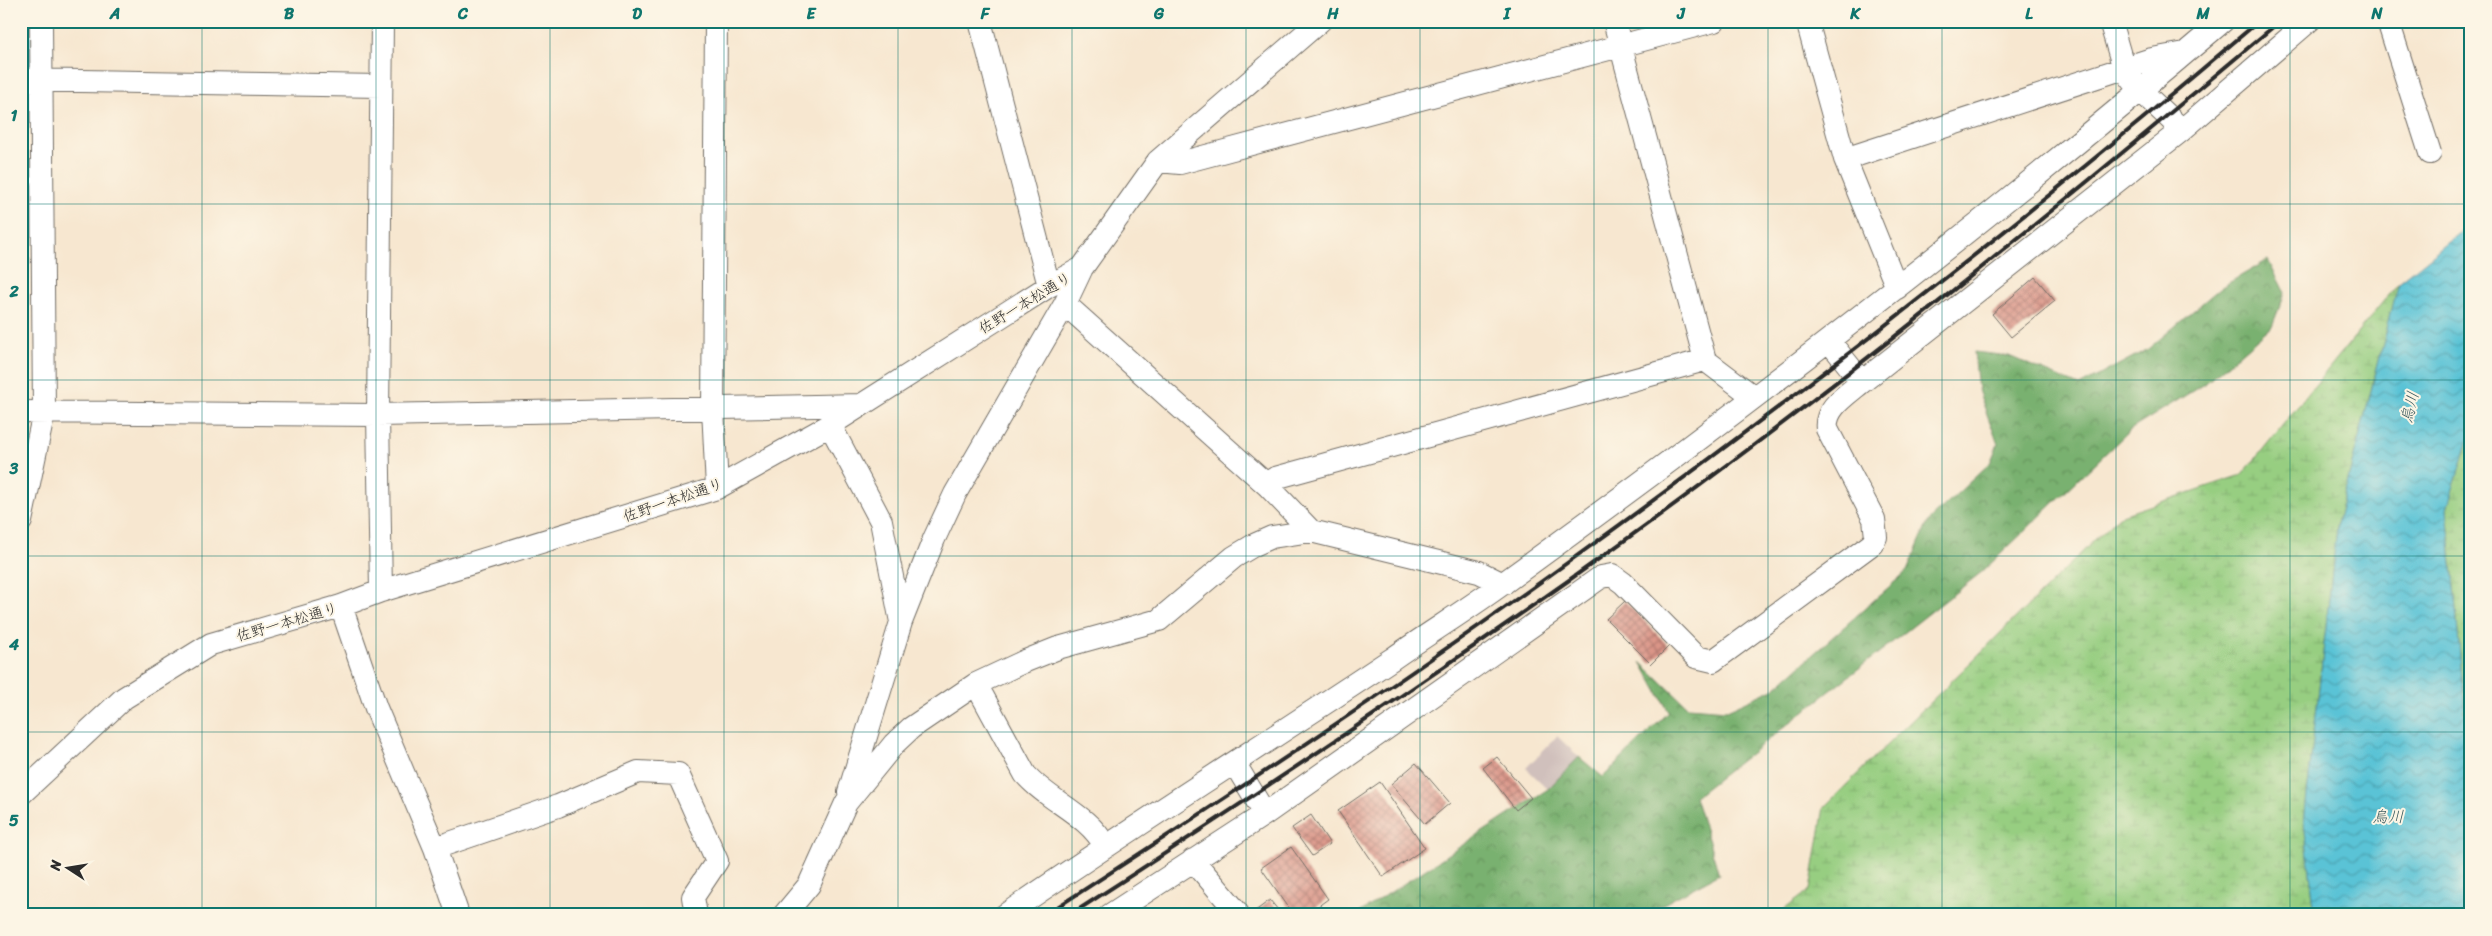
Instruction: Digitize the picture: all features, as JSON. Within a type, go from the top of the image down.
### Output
[{"type":"street","points":[[21,521],[44,412],[31,80],[41,21]]},
{"type":"street","points":[[380,591],[378,415],[382,21]]},
{"type":"street","points":[[716,21],[713,409],[717,488]]},
{"type":"street","points":[[980,21],[1049,286]]},
{"type":"street","name":"佐野一本松通り","points":[[21,794],[124,698],[211,644],[341,606],[380,591],[717,488],[830,425],[1049,286],[1082,268],[1158,161],[1320,21]]},
{"type":"street","points":[[1614,21],[1705,360],[1754,397]]},
{"type":"street","points":[[1158,161],[1180,163],[1714,21]]},
{"type":"street","points":[[1807,21],[1845,159],[1897,288]]},
{"type":"street","points":[[2110,21],[2124,69],[2141,91],[2182,130]]},
{"type":"street","points":[[1006,915],[1105,846],[1235,764],[1503,584],[1829,341],[1897,288],[2141,91],[2223,21]]},
{"type":"street","points":[[1110,915],[1265,814],[1601,577],[1612,575],[1696,657],[1713,661],[1872,544],[1876,538],[1874,519],[1827,429],[1826,420],[1829,411],[1862,382],[2182,130],[2309,21]]},
{"type":"street","points":[[2388,21],[2430,154]]},
{"type":"street","points":[[1845,159],[2152,59],[2186,53]]},
{"type":"street","points":[[31,80],[380,86]]},
{"type":"street","points":[[784,915],[809,885],[846,803],[901,622],[934,539],[955,494],[1065,304],[1082,268]]},
{"type":"street","points":[[1065,304],[1267,485],[1311,531]]},
{"type":"street","points":[[1829,341],[1862,382]]},
{"type":"street","points":[[1267,485],[1275,478],[1705,360]]},
{"type":"street","points":[[21,412],[378,415],[862,405]]},
{"type":"street","points":[[830,425],[881,520],[901,622]]},
{"type":"street","points":[[846,803],[894,744],[911,728],[976,684],[1058,648],[1159,620],[1234,557],[1254,545],[1272,538],[1311,531],[1479,572],[1503,584]]},
{"type":"street","points":[[341,606],[376,708],[435,848],[458,915]]},
{"type":"street","points":[[976,684],[1025,774],[1034,784],[1095,831],[1105,846]]},
{"type":"street","points":[[1235,764],[1265,814]]},
{"type":"street","points":[[435,848],[558,806],[638,772],[678,774],[717,861],[693,897],[696,915]]},
{"type":"street","points":[[1193,860],[1237,912]]},
{"type":"shaded area","points":[[1557,736],[1579,757],[1548,789],[1526,768]]},
{"type":"green space","points":[[2268,260],[2285,293],[2272,326],[2207,382],[2130,430],[1983,571],[1695,797],[1719,874],[1643,915],[1356,915],[1548,789],[1579,757],[1603,777],[1669,712],[1641,662],[1688,707],[1727,710],[1775,688],[1907,571],[1929,520],[1990,463],[1998,444],[1978,390],[1974,352],[2009,356],[2079,386],[2148,349],[2220,288]]},
{"type":"green space","points":[[2399,282],[2338,519],[2304,822],[2315,915],[1777,915],[1810,890],[1824,807],[2119,516],[2242,475]]},
{"type":"green space","points":[[2471,430],[2471,781],[2447,508]]},
{"type":"water","name":"烏川","points":[[2471,224],[2471,430],[2447,508],[2471,781],[2471,915],[2315,915],[2304,822],[2338,519],[2399,282]]},
{"type":"building","points":[[2035,277],[2055,301],[2011,337],[1992,314]]},
{"type":"building","points":[[1625,601],[1669,646],[1651,664],[1606,619]]},
{"type":"building","points":[[1497,757],[1531,798],[1516,810],[1483,768]]},
{"type":"building","points":[[1416,763],[1450,803],[1425,824],[1391,784]]},
{"type":"building","points":[[1380,782],[1425,848],[1383,877],[1338,811]]},
{"type":"building","points":[[1311,815],[1330,844],[1312,856],[1292,828]]},
{"type":"building","points":[[1291,847],[1328,899],[1306,915],[1294,915],[1261,868]]},
{"type":"building","points":[[1270,900],[1282,915],[1256,915],[1254,912]]},
{"type":"waterway","points":[[28,21],[29,67]]},
{"type":"railway","points":[[1045,915],[1374,698],[1503,609],[1656,498],[1832,366],[2005,231],[2259,21]]},
{"type":"railway","points":[[1070,915],[1385,707],[1572,578],[1754,445],[2020,237],[2280,21]]}]
